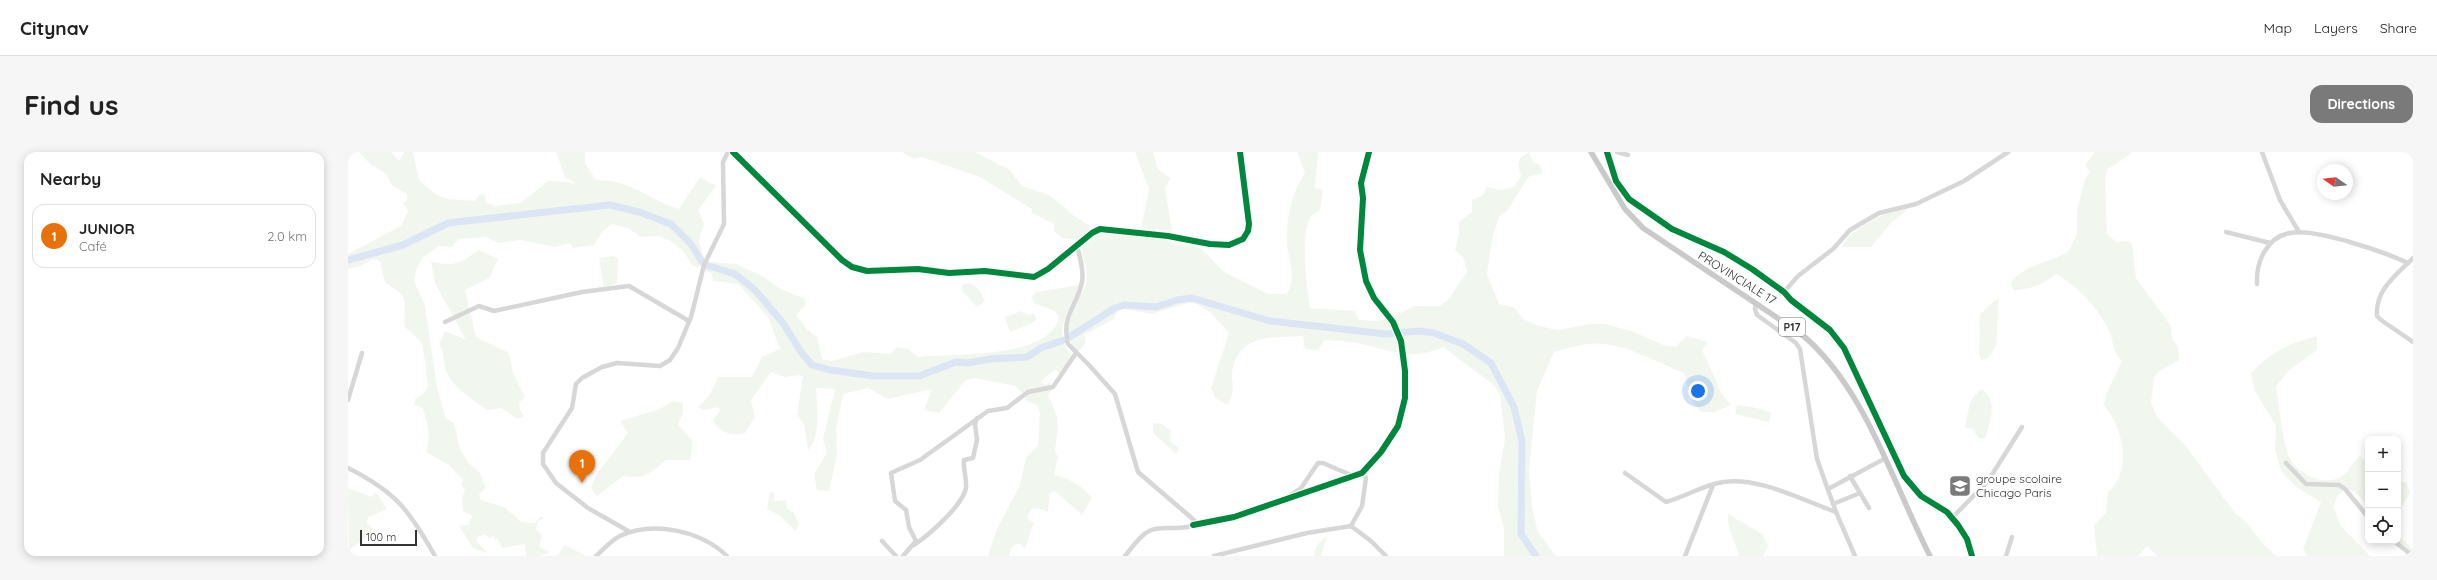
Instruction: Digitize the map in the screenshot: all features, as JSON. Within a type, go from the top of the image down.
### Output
[{"type":"main road","name":"PROVINCIALE 17","points":[[1591,152],[1625,209],[1643,228],[1669,248],[1756,303],[1809,340],[1838,371],[1858,405],[1930,556]]},
{"type":"street","points":[[630,532],[588,508],[556,483],[544,468],[543,453],[572,408],[578,382],[592,372],[617,363],[655,367],[665,364],[678,348],[689,321],[702,271],[724,224],[723,162],[728,152]]},
{"type":"street","points":[[732,152],[842,260],[860,270],[929,270],[949,273],[992,271],[1034,277],[1077,246],[1092,233],[1100,229],[1157,234],[1219,245],[1238,242],[1247,235],[1249,224],[1240,152]]},
{"type":"street","points":[[1125,556],[1143,536],[1151,530],[1187,528],[1193,525],[1234,517],[1362,473],[1381,452],[1394,434],[1404,407],[1406,388],[1401,341],[1393,322],[1374,298],[1366,281],[1360,250],[1363,198],[1361,183],[1369,152]]},
{"type":"street","points":[[1607,152],[1616,181],[1630,199],[1672,229],[1724,252],[1784,292],[1791,300],[1830,330],[1844,348],[1904,476],[1921,496],[1952,518],[1967,539],[1972,556]]},
{"type":"street","points":[[1616,152],[1628,155]]},
{"type":"street","points":[[1784,292],[1798,276],[1832,249],[1850,230],[1879,213],[1916,204],[1964,181],[2008,152]]},
{"type":"street","points":[[2262,152],[2280,200],[2299,232]]},
{"type":"street","points":[[2226,232],[2270,243]]},
{"type":"street","points":[[2258,284],[2259,263],[2270,243],[2277,236],[2299,232],[2346,242],[2408,263]]},
{"type":"street","points":[[1077,246],[1082,282],[1069,312],[1066,329],[1068,344],[1115,394],[1138,472],[1193,517],[1193,525]]},
{"type":"street","points":[[2413,258],[2379,295],[2377,310],[2377,316],[2381,320],[2413,342]]},
{"type":"street","points":[[445,322],[479,306],[494,311],[582,292],[629,286],[689,321]]},
{"type":"street","points":[[1756,303],[1755,309],[1757,315],[1796,343],[1800,350],[1814,447],[1836,512],[1855,556]]},
{"type":"street","points":[[348,400],[362,353]]},
{"type":"street","points":[[914,545],[916,541],[909,527],[906,510],[896,503],[894,497],[891,474],[920,460],[988,411],[1010,407],[1028,392],[1054,387],[1076,353]]},
{"type":"street","points":[[903,556],[944,518],[963,495],[966,484],[964,460],[973,458],[977,435],[975,424],[978,418]]},
{"type":"street","points":[[1952,518],[1988,481],[2022,427]]},
{"type":"street","points":[[1828,488],[1884,459]]},
{"type":"street","points":[[1282,501],[1300,488],[1318,463],[1323,463],[1353,476]]},
{"type":"street","points":[[2286,463],[2306,484],[2339,485],[2365,515]]},
{"type":"street","points":[[348,468],[371,479],[399,501],[411,515],[435,556]]},
{"type":"street","points":[[1351,526],[1365,498],[1366,478],[1362,473]]},
{"type":"street","points":[[1625,473],[1666,502],[1713,485],[1727,482],[1755,484],[1836,512]]},
{"type":"street","points":[[1850,476],[1869,508]]},
{"type":"street","points":[[1685,556],[1713,485]]},
{"type":"street","points":[[1833,504],[1860,493]]},
{"type":"street","points":[[1214,556],[1301,535],[1351,526],[1372,541],[1386,556]]},
{"type":"street","points":[[596,556],[614,539],[630,532],[658,530],[693,534],[708,541],[727,556]]},
{"type":"street","points":[[2006,556],[2012,537]]},
{"type":"street","points":[[882,541],[896,556]]},
{"type":"street","points":[[2398,544],[2413,556]]},
{"type":"shaded area","points":[[359,152],[391,152],[399,161],[404,152],[413,152],[419,180],[435,194],[447,199],[475,201],[480,194],[485,195],[486,203],[496,206],[521,203],[548,181],[576,183],[565,177],[556,152],[585,152],[585,163],[596,180],[629,186],[658,201],[679,209],[700,177],[716,186],[698,210],[704,224],[699,241],[704,258],[698,268],[691,264],[684,252],[671,241],[659,236],[641,237],[628,228],[612,224],[602,232],[594,245],[573,248],[570,243],[555,247],[520,240],[499,243],[485,237],[459,239],[452,247],[439,246],[423,257],[416,270],[414,281],[425,306],[437,388],[446,419],[454,423],[460,449],[468,462],[480,473],[486,488],[479,494],[481,500],[504,507],[522,522],[535,523],[541,516],[544,518],[538,521],[536,529],[542,535],[539,547],[550,552],[540,556],[526,556],[525,544],[502,548],[497,538],[495,540],[494,536],[489,538],[485,534],[476,538],[477,542],[488,553],[473,548],[459,526],[468,525],[472,516],[463,511],[462,498],[465,490],[461,484],[463,480],[449,465],[426,452],[429,435],[426,419],[422,407],[414,405],[415,399],[424,393],[428,386],[422,343],[404,326],[404,300],[399,292],[385,283],[380,261],[373,259],[360,266],[348,269],[348,254],[401,226],[408,211],[403,203],[407,200],[407,194],[392,185],[385,173],[371,165]]},
{"type":"shaded area","points":[[902,152],[975,152],[1010,170],[1022,186],[1051,196],[1074,216],[1089,225],[1089,232],[1078,240],[1062,238],[1054,231],[1054,224],[1032,213],[1032,209],[980,177],[922,157],[914,159]]},
{"type":"shaded area","points":[[1135,152],[1153,152],[1158,169],[1170,178],[1165,188],[1172,231],[1141,228],[1149,189]]},
{"type":"shaded area","points":[[1297,152],[1318,152],[1315,188],[1323,190],[1320,210],[1312,215],[1308,223],[1306,233],[1305,260],[1310,308],[1355,311],[1359,320],[1378,321],[1395,316],[1415,306],[1440,306],[1449,299],[1467,271],[1463,257],[1455,250],[1459,234],[1459,222],[1472,212],[1472,200],[1483,195],[1487,187],[1500,190],[1514,187],[1521,176],[1518,165],[1520,158],[1529,152],[1533,162],[1540,165],[1543,173],[1528,177],[1508,210],[1499,217],[1493,235],[1487,274],[1499,304],[1515,308],[1523,319],[1539,326],[1557,330],[1592,324],[1605,324],[1634,332],[1663,345],[1675,347],[1687,336],[1708,342],[1702,350],[1723,396],[1731,405],[1714,412],[1701,412],[1690,398],[1684,373],[1613,345],[1590,344],[1554,352],[1537,391],[1529,472],[1532,507],[1538,532],[1556,556],[1504,556],[1504,528],[1498,507],[1499,474],[1505,438],[1500,395],[1494,385],[1443,347],[1432,351],[1412,354],[1393,352],[1353,342],[1325,340],[1318,350],[1305,349],[1303,336],[1258,340],[1249,344],[1242,350],[1236,359],[1232,374],[1233,387],[1228,405],[1215,398],[1211,388],[1229,333],[1211,313],[1197,304],[1188,303],[1152,314],[1119,308],[1114,319],[1084,335],[1086,342],[1079,351],[1075,350],[1069,338],[1068,325],[1077,300],[1084,290],[1087,279],[1082,247],[1097,235],[1105,232],[1163,238],[1177,245],[1188,245],[1202,249],[1224,272],[1268,294],[1286,294],[1292,280],[1287,245],[1289,212],[1300,180],[1305,173]]},
{"type":"shaded area","points":[[2095,152],[2133,152],[2108,169],[2105,179],[2107,234],[2116,242],[2128,241],[2132,244],[2136,278],[2171,326],[2172,339],[2178,347],[2179,360],[2158,372],[2154,378],[2151,403],[2158,418],[2185,445],[2235,513],[2246,522],[2262,543],[2276,556],[2157,556],[2147,546],[2138,556],[2097,556],[2094,525],[2106,513],[2108,492],[2116,483],[2121,472],[2123,460],[2120,436],[2116,425],[2104,405],[2106,394],[2122,361],[2116,354],[2111,335],[2105,322],[2087,298],[2064,279],[2056,274],[2036,286],[2020,290],[2014,290],[2010,284],[2016,277],[2029,268],[2068,252],[2077,234],[2077,211],[2085,179],[2090,172],[2086,166],[2087,162]]},
{"type":"shaded area","points":[[1904,207],[1907,210],[1892,222],[1871,247],[1842,247],[1851,235],[1868,222]]},
{"type":"shaded area","points":[[478,250],[498,259],[489,278],[465,290],[476,337],[509,353],[513,373],[525,397],[519,403],[520,410],[524,416],[518,419],[501,408],[487,410],[456,386],[447,374],[443,352],[439,344],[445,331],[466,340],[435,283],[431,262],[445,264],[456,263],[466,259]]},
{"type":"shaded area","points":[[614,256],[618,259],[617,283],[604,289],[599,258]]},
{"type":"shaded area","points":[[711,262],[736,264],[762,276],[779,288],[805,299],[806,305],[796,315],[807,329],[817,337],[822,359],[832,361],[863,352],[891,354],[897,347],[908,349],[918,357],[997,352],[1019,347],[1037,341],[1051,331],[1059,317],[1055,311],[1034,303],[1032,296],[1037,292],[1080,285],[1066,314],[1063,330],[1065,346],[1072,357],[1060,373],[1055,370],[1041,382],[1045,385],[1050,382],[1053,388],[1048,395],[1057,416],[1058,427],[1055,450],[1058,457],[1054,475],[1075,483],[1084,489],[1092,498],[1082,515],[1055,491],[1050,493],[1048,512],[1038,508],[1032,509],[1027,518],[1034,523],[1025,548],[1018,543],[1011,548],[1009,556],[988,556],[996,531],[1020,485],[1026,458],[1038,445],[1040,413],[1037,405],[1025,400],[1026,396],[1015,386],[975,378],[965,381],[939,413],[924,410],[932,389],[888,399],[868,388],[843,394],[836,430],[837,455],[829,491],[817,490],[814,474],[827,453],[823,439],[835,389],[816,388],[817,430],[812,445],[808,450],[804,424],[797,415],[803,376],[798,375],[785,377],[771,372],[751,400],[755,417],[745,433],[730,434],[718,428],[713,420],[720,411],[718,407],[704,410],[698,407],[710,395],[718,377],[752,377],[762,357],[780,349],[768,317],[738,284],[713,281],[712,274],[704,270]]},
{"type":"shaded area","points":[[969,283],[975,286],[982,295],[984,302],[977,307],[962,291],[962,285]]},
{"type":"shaded area","points":[[1999,299],[1996,346],[1988,358],[1981,360],[1979,354],[1980,314],[1993,302]]},
{"type":"shaded area","points":[[1021,311],[1028,315],[1034,313],[1037,319],[1030,324],[1010,332],[1005,317]]},
{"type":"shaded area","points":[[2317,336],[2317,350],[2288,371],[2276,387],[2282,429],[2288,454],[2291,460],[2301,471],[2322,480],[2341,477],[2360,456],[2365,461],[2365,503],[2354,491],[2345,489],[2337,497],[2333,507],[2341,526],[2370,556],[2307,556],[2303,549],[2321,502],[2296,487],[2281,471],[2275,450],[2276,426],[2255,391],[2251,373],[2266,359],[2281,349]]},
{"type":"shaded area","points":[[1982,389],[1990,399],[1992,406],[1991,419],[1985,439],[1978,438],[1972,428],[1965,428],[1971,401],[1977,392]]},
{"type":"shaded area","points":[[673,401],[683,403],[683,413],[678,424],[693,442],[690,460],[666,460],[656,469],[641,476],[623,476],[597,496],[591,488],[596,475],[628,433],[620,421],[660,409]]},
{"type":"shaded area","points":[[1737,405],[1757,408],[1771,413],[1769,422],[1735,414]]},
{"type":"shaded area","points":[[1153,423],[1162,424],[1171,431],[1170,441],[1179,448],[1176,454],[1153,433]]},
{"type":"shaded area","points":[[2401,482],[2406,482],[2410,493],[2401,507]]},
{"type":"shaded area","points":[[348,488],[372,497],[376,492],[387,509],[368,517],[367,524],[374,530],[376,536],[369,536],[350,549],[349,556]]},
{"type":"shaded area","points":[[770,492],[774,493],[774,501],[786,500],[787,509],[794,513],[799,523],[796,531],[779,515],[767,509]]},
{"type":"shaded area","points":[[1728,514],[1762,534],[1768,546],[1763,556],[1739,556],[1728,524]]},
{"type":"shaded area","points":[[1327,537],[1321,556],[1314,556],[1318,545]]},
{"type":"shaded area","points":[[2401,538],[2411,547],[2413,556],[2406,556],[2399,544],[2401,544]]},
{"type":"shaded area","points":[[565,545],[586,556],[557,556]]},
{"type":"waterway","points":[[348,260],[403,245],[448,223],[610,205],[639,212],[671,224],[691,244],[702,262]]},
{"type":"waterway","points":[[706,265],[735,274],[755,290],[783,323],[801,352],[812,365],[830,370],[874,376],[919,376],[956,362],[967,363],[991,359],[1027,357],[1041,348],[1064,340]]},
{"type":"waterway","points":[[1071,336],[1115,308],[1125,305],[1156,307],[1177,300],[1192,298],[1270,321],[1386,334],[1419,331],[1434,333],[1463,344],[1491,363],[1514,407],[1522,441],[1521,534],[1536,556]]},
{"type":"cycle path","points":[[733,152],[842,260],[852,267],[867,271],[918,269],[949,273],[985,271],[1034,277],[1048,269],[1092,233],[1100,229],[1168,236],[1210,244],[1229,245],[1243,239],[1248,231],[1249,224],[1240,152]]},
{"type":"cycle path","points":[[1193,525],[1234,517],[1362,473],[1381,452],[1398,426],[1405,398],[1405,371],[1401,341],[1393,322],[1374,298],[1366,281],[1360,250],[1363,198],[1361,183],[1369,152]]},
{"type":"cycle path","points":[[1607,152],[1616,181],[1629,199],[1672,229],[1724,252],[1752,269],[1784,292],[1791,300],[1830,330],[1844,348],[1904,476],[1921,496],[1947,512],[1967,539],[1972,556]]},
{"type":"place","name":"JUNIOR","points":[[582,483]]},
{"type":"place","name":"groupe scolaire Chicago Paris","points":[[1960,486]]}]
